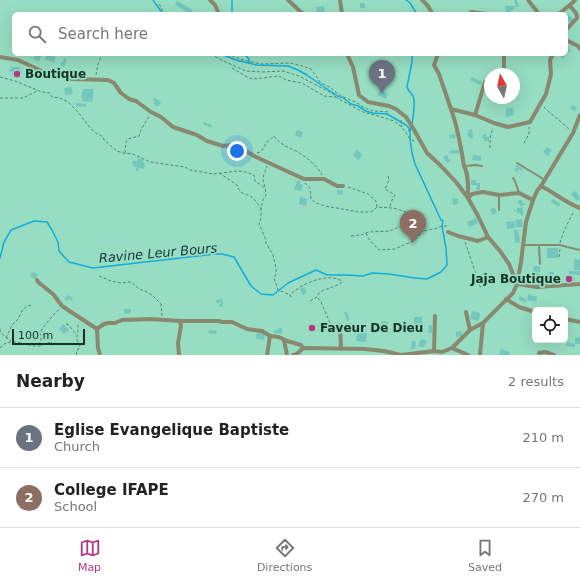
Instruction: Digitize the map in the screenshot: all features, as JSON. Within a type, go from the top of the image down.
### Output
[{"type":"street","points":[[210,0],[215,5],[218,12]]},
{"type":"street","points":[[340,0],[342,12]]},
{"type":"street","points":[[422,0],[431,12]]},
{"type":"street","points":[[528,0],[535,12]]},
{"type":"street","points":[[561,12],[570,6],[575,0]]},
{"type":"street","points":[[290,1],[301,12]]},
{"type":"street","points":[[568,28],[577,18],[577,14],[570,6]]},
{"type":"street","points":[[575,11],[580,11]]},
{"type":"street","points":[[568,41],[578,46],[580,49]]},
{"type":"street","points":[[348,56],[353,67],[359,96],[368,102],[396,109],[406,117],[414,128],[427,153],[456,182],[468,198],[488,237],[500,250],[509,264],[517,284]]},
{"type":"street","points":[[437,56],[434,65],[439,74],[460,137],[464,166],[466,170],[468,198]]},
{"type":"street","points":[[504,56],[504,68]]},
{"type":"street","points":[[451,109],[475,115],[508,127],[530,122],[546,94],[551,74],[550,60],[552,56]]},
{"type":"street","points":[[0,57],[18,60],[46,73],[72,79],[108,80],[114,83],[129,99],[136,101],[161,117],[173,127],[223,146],[231,145],[241,148],[304,179],[324,179],[337,186],[343,186]]},
{"type":"street","points":[[475,115],[484,85]]},
{"type":"street","points":[[97,329],[104,324],[115,324],[122,320],[212,320],[232,322],[247,328],[262,331],[270,336],[279,337],[303,348],[365,349],[401,355],[434,351],[442,353],[452,348],[470,330],[483,323],[513,293],[517,284],[526,222],[533,200],[573,133],[580,115]]},
{"type":"street","points":[[541,186],[578,208]]},
{"type":"street","points":[[468,198],[472,194],[483,192],[499,195],[519,193],[533,200]]},
{"type":"street","points":[[448,232],[478,241],[488,237]]},
{"type":"street","points":[[37,280],[53,294],[62,306],[97,329]]},
{"type":"street","points":[[517,284],[537,287],[580,284]]},
{"type":"street","points":[[506,299],[519,307],[532,311]]},
{"type":"street","points":[[466,312],[470,330]]},
{"type":"street","points":[[434,351],[435,316]]},
{"type":"street","points":[[568,320],[580,322]]},
{"type":"street","points":[[179,355],[178,344],[181,326],[180,321]]},
{"type":"street","points":[[480,355],[483,323]]},
{"type":"street","points":[[340,325],[341,349]]},
{"type":"street","points":[[97,329],[100,355]]},
{"type":"street","points":[[267,355],[270,336]]},
{"type":"street","points":[[284,340],[287,355]]},
{"type":"street","points":[[293,355],[297,354],[303,348]]},
{"type":"street","points":[[452,348],[468,355]]},
{"type":"street","points":[[539,353],[545,352],[554,355]]},
{"type":"lane","points":[[517,163],[545,180]]},
{"type":"lane","points":[[464,166],[482,166]]},
{"type":"lane","points":[[513,178],[519,193]]},
{"type":"lane","points":[[499,195],[499,210]]},
{"type":"lane","points":[[523,245],[560,245],[566,248],[580,250]]},
{"type":"lane","points":[[539,246],[540,264]]},
{"type":"path","points":[[159,4],[164,12]]},
{"type":"path","points":[[95,80],[101,56]]},
{"type":"path","points":[[214,56],[246,71],[283,71],[299,76],[363,112],[394,121],[402,127],[410,139],[423,146]]},
{"type":"path","points":[[232,56],[261,64],[290,63],[311,69],[320,82],[331,88],[339,95],[373,111],[391,112]]},
{"type":"path","points":[[232,68],[249,78],[254,79],[279,76],[286,80],[302,83],[324,96],[336,97]]},
{"type":"path","points":[[0,77],[16,81],[37,91],[50,93],[52,97],[60,98],[69,102],[92,129],[102,136],[105,141],[117,151],[133,154],[150,162],[185,167],[190,170],[213,174],[246,172],[254,175],[255,181],[266,188]]},
{"type":"path","points":[[0,98],[23,98],[37,91]]},
{"type":"path","points":[[542,103],[548,111],[573,133]]},
{"type":"path","points":[[125,153],[126,142],[128,139],[139,136],[151,112]]},
{"type":"path","points":[[401,119],[402,127]]},
{"type":"path","points":[[490,148],[490,138],[494,123]]},
{"type":"path","points":[[524,143],[529,134],[528,123]]},
{"type":"path","points":[[253,155],[260,152],[266,143],[274,136],[277,141],[301,154],[308,160],[320,171],[324,179]]},
{"type":"path","points":[[268,162],[262,181],[266,188],[266,195],[263,200],[259,224],[274,259],[276,268],[274,278],[278,290],[291,296],[301,286],[316,280],[331,277],[342,280],[340,284],[325,289],[319,293],[317,297],[308,302]]},
{"type":"path","points":[[219,173],[238,186],[238,190],[240,192],[253,198],[261,209]]},
{"type":"path","points":[[388,176],[389,180],[385,189],[395,195],[390,207]]},
{"type":"path","points":[[304,179],[305,184],[310,188],[311,199],[316,203],[337,208],[367,212],[373,211],[377,207]]},
{"type":"path","points":[[343,186],[368,194],[376,201],[377,207]]},
{"type":"path","points":[[377,207],[390,207],[406,212],[411,214],[412,219]]},
{"type":"path","points":[[559,257],[560,245],[564,231],[578,208]]},
{"type":"path","points":[[351,236],[369,232],[390,231],[412,219],[421,221],[424,230]]},
{"type":"path","points":[[366,233],[368,238],[379,250],[384,250],[395,249],[411,242],[424,230],[447,226],[448,232]]},
{"type":"path","points":[[464,237],[481,289]]},
{"type":"path","points":[[99,276],[121,283],[131,282],[139,289],[147,292],[162,304],[162,316],[165,320]]},
{"type":"path","points":[[317,297],[321,302],[331,325],[340,325]]},
{"type":"path","points":[[6,338],[12,325],[18,319],[23,309],[31,305]]},
{"type":"path","points":[[38,346],[41,342],[41,330],[62,306]]},
{"type":"path","points":[[76,335],[78,325],[82,320]]},
{"type":"path","points":[[66,324],[71,326],[80,345],[76,355]]},
{"type":"path","points":[[0,329],[0,332],[12,342],[38,346],[51,342]]},
{"type":"path","points":[[41,330],[53,346]]},
{"type":"path","points":[[0,348],[2,345],[12,342]]},
{"type":"building","points":[[514,0],[517,0],[519,7],[516,7]]},
{"type":"building","points":[[177,1],[193,10],[192,12],[186,12],[175,5]]},
{"type":"building","points":[[360,3],[365,3],[365,8],[360,8]]},
{"type":"building","points":[[324,6],[325,11],[317,12],[316,7]]},
{"type":"building","points":[[505,6],[514,6],[514,10],[511,10],[511,12],[506,12]]},
{"type":"building","points":[[568,14],[573,19],[570,23],[568,21]]},
{"type":"building","points":[[34,56],[42,56],[39,62],[33,59]]},
{"type":"building","points":[[46,56],[56,57],[54,63],[45,59]]},
{"type":"building","points":[[64,58],[67,60],[64,67],[60,64],[63,62]]},
{"type":"building","points":[[11,67],[20,67],[20,75],[12,76],[12,71],[9,72]]},
{"type":"building","points":[[472,77],[482,82],[480,85],[470,80]]},
{"type":"building","points":[[71,87],[73,94],[65,95],[64,88]]},
{"type":"building","points":[[83,89],[94,89],[92,102],[82,101],[83,98],[81,98]]},
{"type":"building","points":[[380,90],[388,94],[386,99],[378,95]]},
{"type":"building","points":[[155,98],[161,103],[157,107],[153,103],[155,102],[153,99]]},
{"type":"building","points":[[76,103],[86,104],[86,107],[76,106]]},
{"type":"building","points":[[572,105],[577,107],[575,111],[570,109]]},
{"type":"building","points":[[506,108],[513,108],[514,115],[506,117]]},
{"type":"building","points":[[204,122],[212,125],[211,128],[203,124]]},
{"type":"building","points":[[472,129],[473,138],[470,139],[467,132],[469,132],[468,130]]},
{"type":"building","points":[[297,130],[303,132],[301,138],[295,135]]},
{"type":"building","points":[[456,134],[455,138],[450,139],[449,135]]},
{"type":"building","points":[[483,134],[486,134],[486,137],[489,137],[489,141],[484,141],[484,138],[482,138]]},
{"type":"building","points":[[547,147],[552,150],[548,156],[543,152]]},
{"type":"building","points":[[356,150],[362,154],[359,160],[353,156]]},
{"type":"building","points":[[459,150],[459,153],[450,154],[449,151]]},
{"type":"building","points":[[447,155],[450,161],[447,163],[443,157]]},
{"type":"building","points":[[473,155],[481,156],[481,161],[472,160]]},
{"type":"building","points":[[138,158],[144,160],[143,162],[145,163],[144,169],[139,168],[138,171],[136,170],[137,167],[133,166],[134,165],[132,164],[133,161],[137,161]]},
{"type":"building","points":[[517,165],[523,169],[521,171],[519,169],[517,172],[514,170]]},
{"type":"building","points":[[298,180],[301,182],[300,184],[303,185],[301,191],[294,189]]},
{"type":"building","points":[[471,180],[476,180],[476,183],[480,183],[480,190],[476,190],[477,185],[471,185]]},
{"type":"building","points":[[337,190],[343,190],[342,195],[337,194]]},
{"type":"building","points":[[575,191],[580,197],[577,201],[571,194]]},
{"type":"building","points":[[300,197],[307,199],[306,206],[299,204]]},
{"type":"building","points":[[452,199],[458,199],[458,204],[453,205]]},
{"type":"building","points":[[552,199],[560,203],[559,207],[551,202]]},
{"type":"building","points":[[518,200],[522,200],[522,203],[525,203],[525,205],[520,206],[520,204],[518,204]]},
{"type":"building","points":[[523,207],[523,215],[521,216],[520,213],[517,213],[517,208]]},
{"type":"building","points":[[495,208],[497,213],[492,215],[490,209]]},
{"type":"building","points":[[476,218],[478,223],[469,227],[467,222]]},
{"type":"building","points":[[522,219],[523,227],[516,227],[515,220]]},
{"type":"building","points":[[514,221],[515,228],[507,229],[506,222]]},
{"type":"building","points":[[514,230],[518,230],[520,242],[515,243]]},
{"type":"building","points":[[547,248],[558,248],[558,258],[547,258]]},
{"type":"building","points":[[574,259],[580,260],[580,270],[574,270]]},
{"type":"building","points":[[533,266],[540,266],[540,272],[534,272]]},
{"type":"building","points":[[505,271],[507,276],[500,278],[499,273]]},
{"type":"building","points":[[569,271],[580,271],[580,275],[569,274]]},
{"type":"building","points":[[32,272],[38,274],[36,279],[30,277]]},
{"type":"building","points":[[549,272],[554,272],[553,278],[549,278]]},
{"type":"building","points":[[531,273],[538,273],[539,276],[531,277]]},
{"type":"building","points":[[568,277],[575,277],[575,281],[568,281]]},
{"type":"building","points":[[509,280],[510,284],[503,285],[503,281]]},
{"type":"building","points":[[304,287],[307,293],[303,295],[300,289]]},
{"type":"building","points":[[528,294],[537,297],[536,302],[527,300]]},
{"type":"building","points":[[68,295],[73,299],[71,301],[69,299],[67,301],[64,299]]},
{"type":"building","points":[[520,296],[527,300],[525,303],[518,299]]},
{"type":"building","points":[[222,299],[223,306],[219,307],[219,304],[221,303],[216,303],[216,300]]},
{"type":"building","points":[[124,309],[131,309],[131,313],[124,314]]},
{"type":"building","points":[[472,311],[480,313],[479,321],[470,319]]},
{"type":"building","points":[[344,312],[347,312],[350,320],[347,321]]},
{"type":"building","points":[[414,317],[422,317],[422,324],[414,324]]},
{"type":"building","points":[[382,321],[388,322],[387,328],[381,327]]},
{"type":"building","points":[[347,323],[355,324],[354,331],[347,330]]},
{"type":"building","points":[[63,324],[69,330],[64,334],[59,329]]},
{"type":"building","points":[[429,325],[432,325],[432,333],[428,333]]},
{"type":"building","points":[[278,328],[282,328],[282,334],[274,333],[274,330],[278,330]]},
{"type":"building","points":[[209,330],[217,331],[216,334],[208,333]]},
{"type":"building","points":[[461,331],[462,336],[456,337],[456,332]]},
{"type":"building","points":[[257,332],[265,334],[264,340],[256,339]]},
{"type":"building","points":[[357,332],[367,333],[366,342],[356,341]]},
{"type":"building","points":[[575,337],[580,338],[580,344],[575,344]]},
{"type":"building","points":[[421,339],[427,341],[424,347],[418,346]]},
{"type":"building","points":[[412,341],[416,342],[415,349],[411,349]]},
{"type":"building","points":[[568,342],[575,344],[575,347],[566,346]]},
{"type":"building","points":[[501,349],[510,352],[509,355],[499,355]]},
{"type":"waterway","points":[[153,0],[162,12]]},
{"type":"waterway","points":[[232,0],[232,12]]},
{"type":"waterway","name":"Ravine Leur Bours","points":[[406,0],[410,3],[416,12]]},
{"type":"waterway","points":[[226,56],[257,65],[288,66],[298,70],[351,104],[372,113],[387,114],[406,125],[409,128],[409,131]]},
{"type":"waterway","points":[[246,56],[249,59],[249,63]]},
{"type":"waterway","name":"Ravine Leur Bours","points":[[412,56],[407,87],[414,99],[412,124]]},
{"type":"waterway","name":"Ravine Leur Bours","points":[[0,258],[4,242],[11,230],[34,221],[47,222],[58,242],[59,251],[69,262],[93,268],[222,254],[234,257],[251,286],[261,294],[273,295],[288,283],[316,270],[327,275],[363,276],[372,273],[427,279],[441,272],[447,265],[446,248],[442,226],[443,221],[441,220],[415,164],[410,139],[411,127]]},
{"type":"place","name":"Boutique","points":[[17,74]]},
{"type":"place","name":"Eglise Evangelique Baptiste","points":[[382,93]]},
{"type":"place","name":"College IFAPE","points":[[413,243]]},
{"type":"place","name":"Jaja Boutique","points":[[569,279]]},
{"type":"place","name":"Faveur De Dieu","points":[[312,328]]}]
